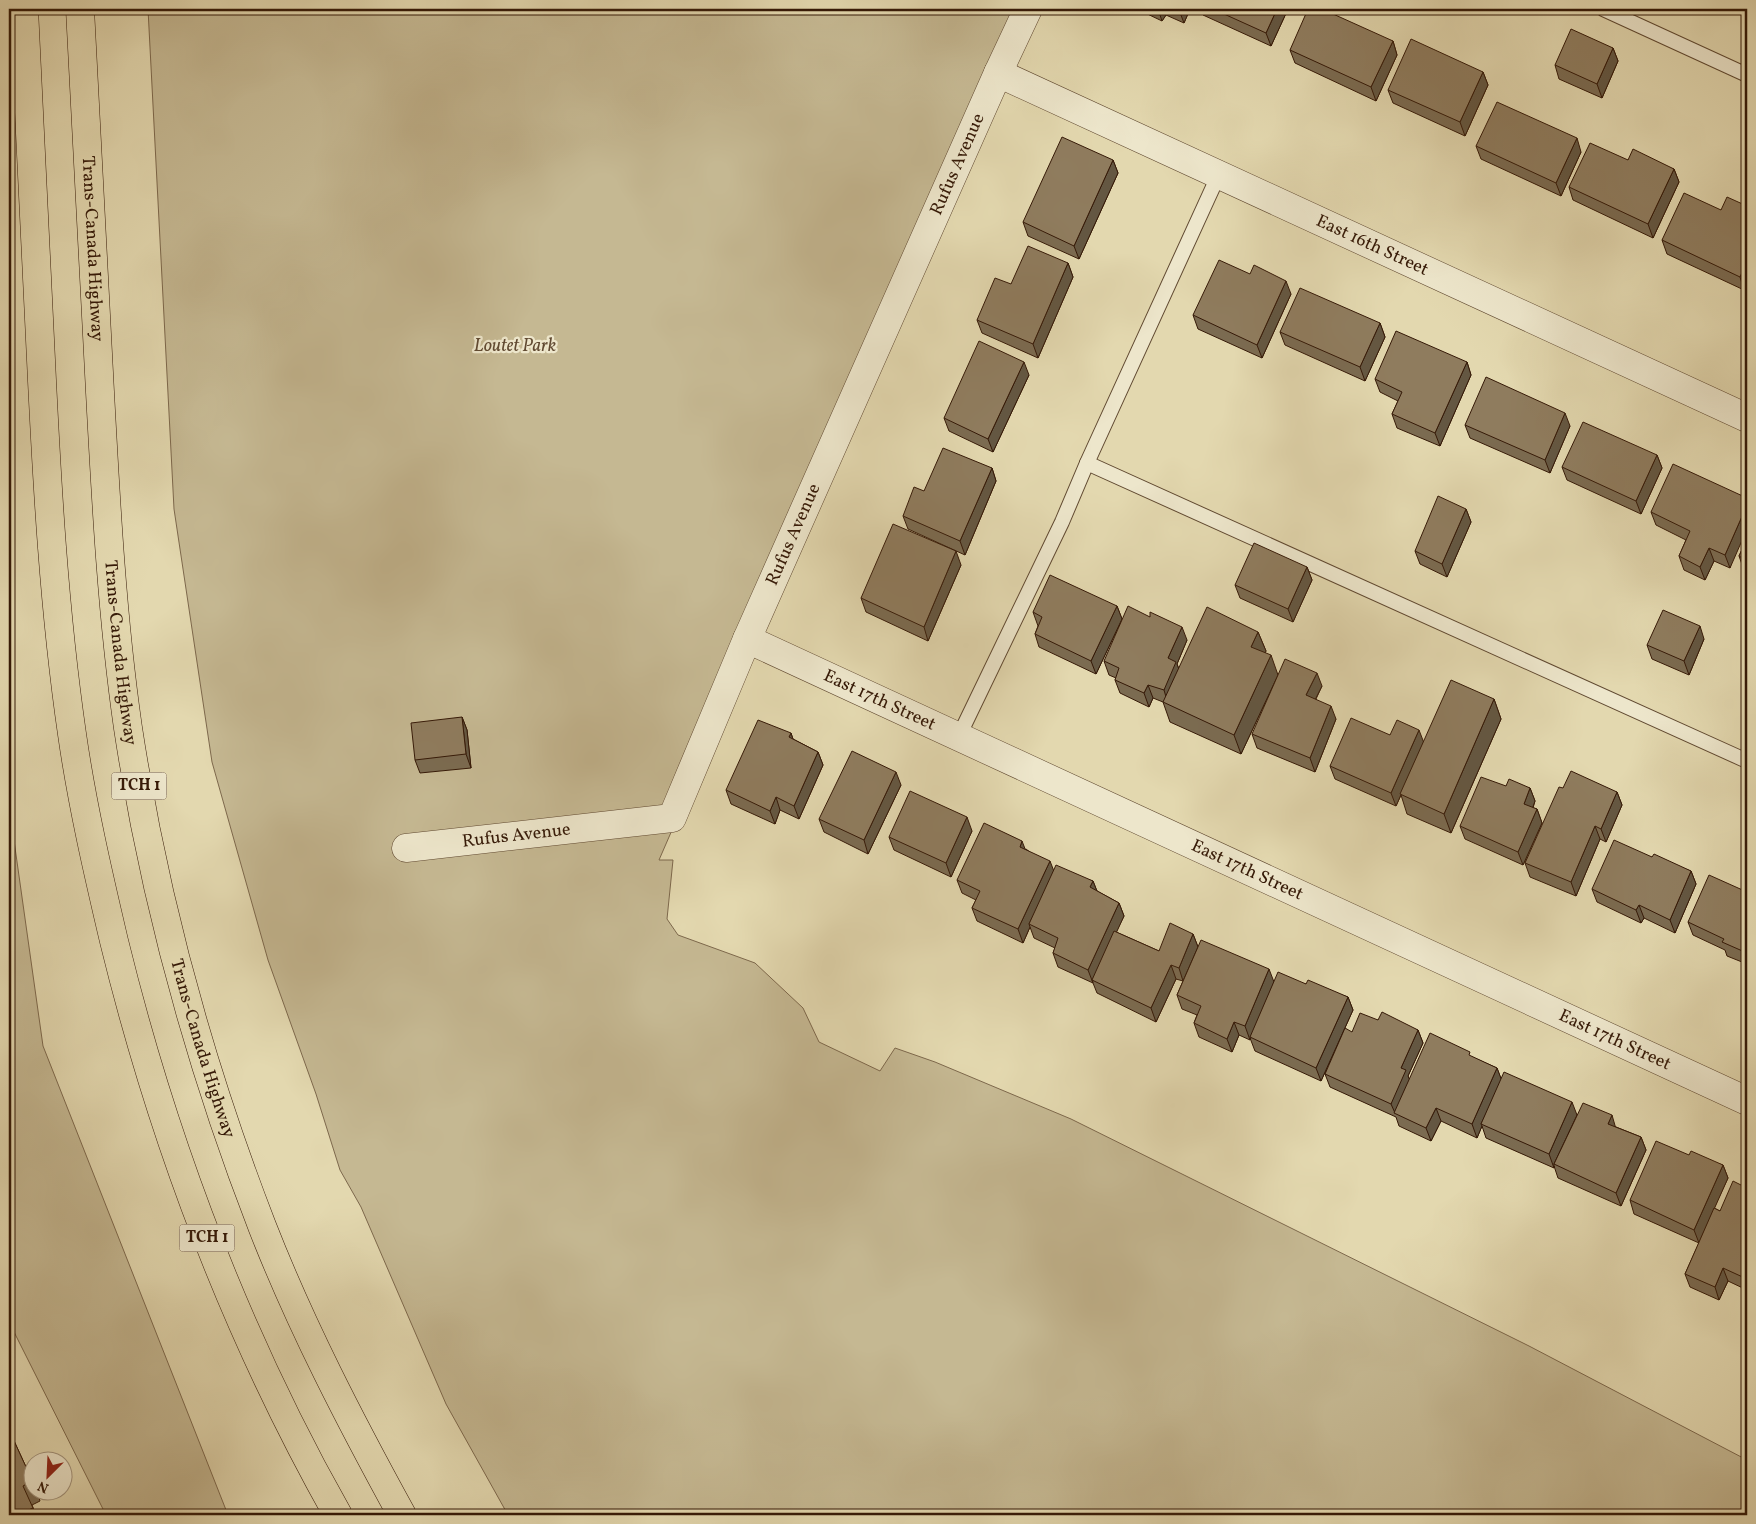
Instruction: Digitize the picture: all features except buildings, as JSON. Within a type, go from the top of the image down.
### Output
[{"type":"highway","name":"TCH 1","points":[[24,9],[46,456],[56,603],[72,736],[97,872],[130,1006],[170,1136],[211,1248],[254,1351],[308,1462],[338,1515]]},
{"type":"highway","name":"Trans-Canada Highway","points":[[80,9],[103,453],[113,598],[128,728],[153,860],[184,989],[224,1119],[263,1228],[310,1336],[360,1438],[402,1515]]},
{"type":"street","name":"Rufus Avenue","points":[[406,848],[672,818],[747,639],[1028,9]]},
{"type":"street","name":"East 16th Street","points":[[998,73],[1747,418]]},
{"type":"street","name":"East 17th Street","points":[[747,639],[1747,1101]]},
{"type":"lane","points":[[1603,9],[1747,75]]},
{"type":"lane","points":[[959,736],[1062,522],[1219,174]]},
{"type":"lane","points":[[1087,463],[1747,761]]},
{"type":"green space","name":"Loutet Park","points":[[148,9],[1029,9],[659,860],[673,860],[667,919],[678,935],[755,963],[803,1008],[819,1042],[880,1071],[895,1048],[935,1062],[1071,1119],[1529,1346],[1747,1460],[1747,1515],[508,1515],[446,1404],[361,1207],[340,1170],[316,1094],[268,960],[212,762],[174,509]]},
{"type":"green space","points":[[9,805],[43,1046],[228,1515],[106,1515],[9,1322]]}]
